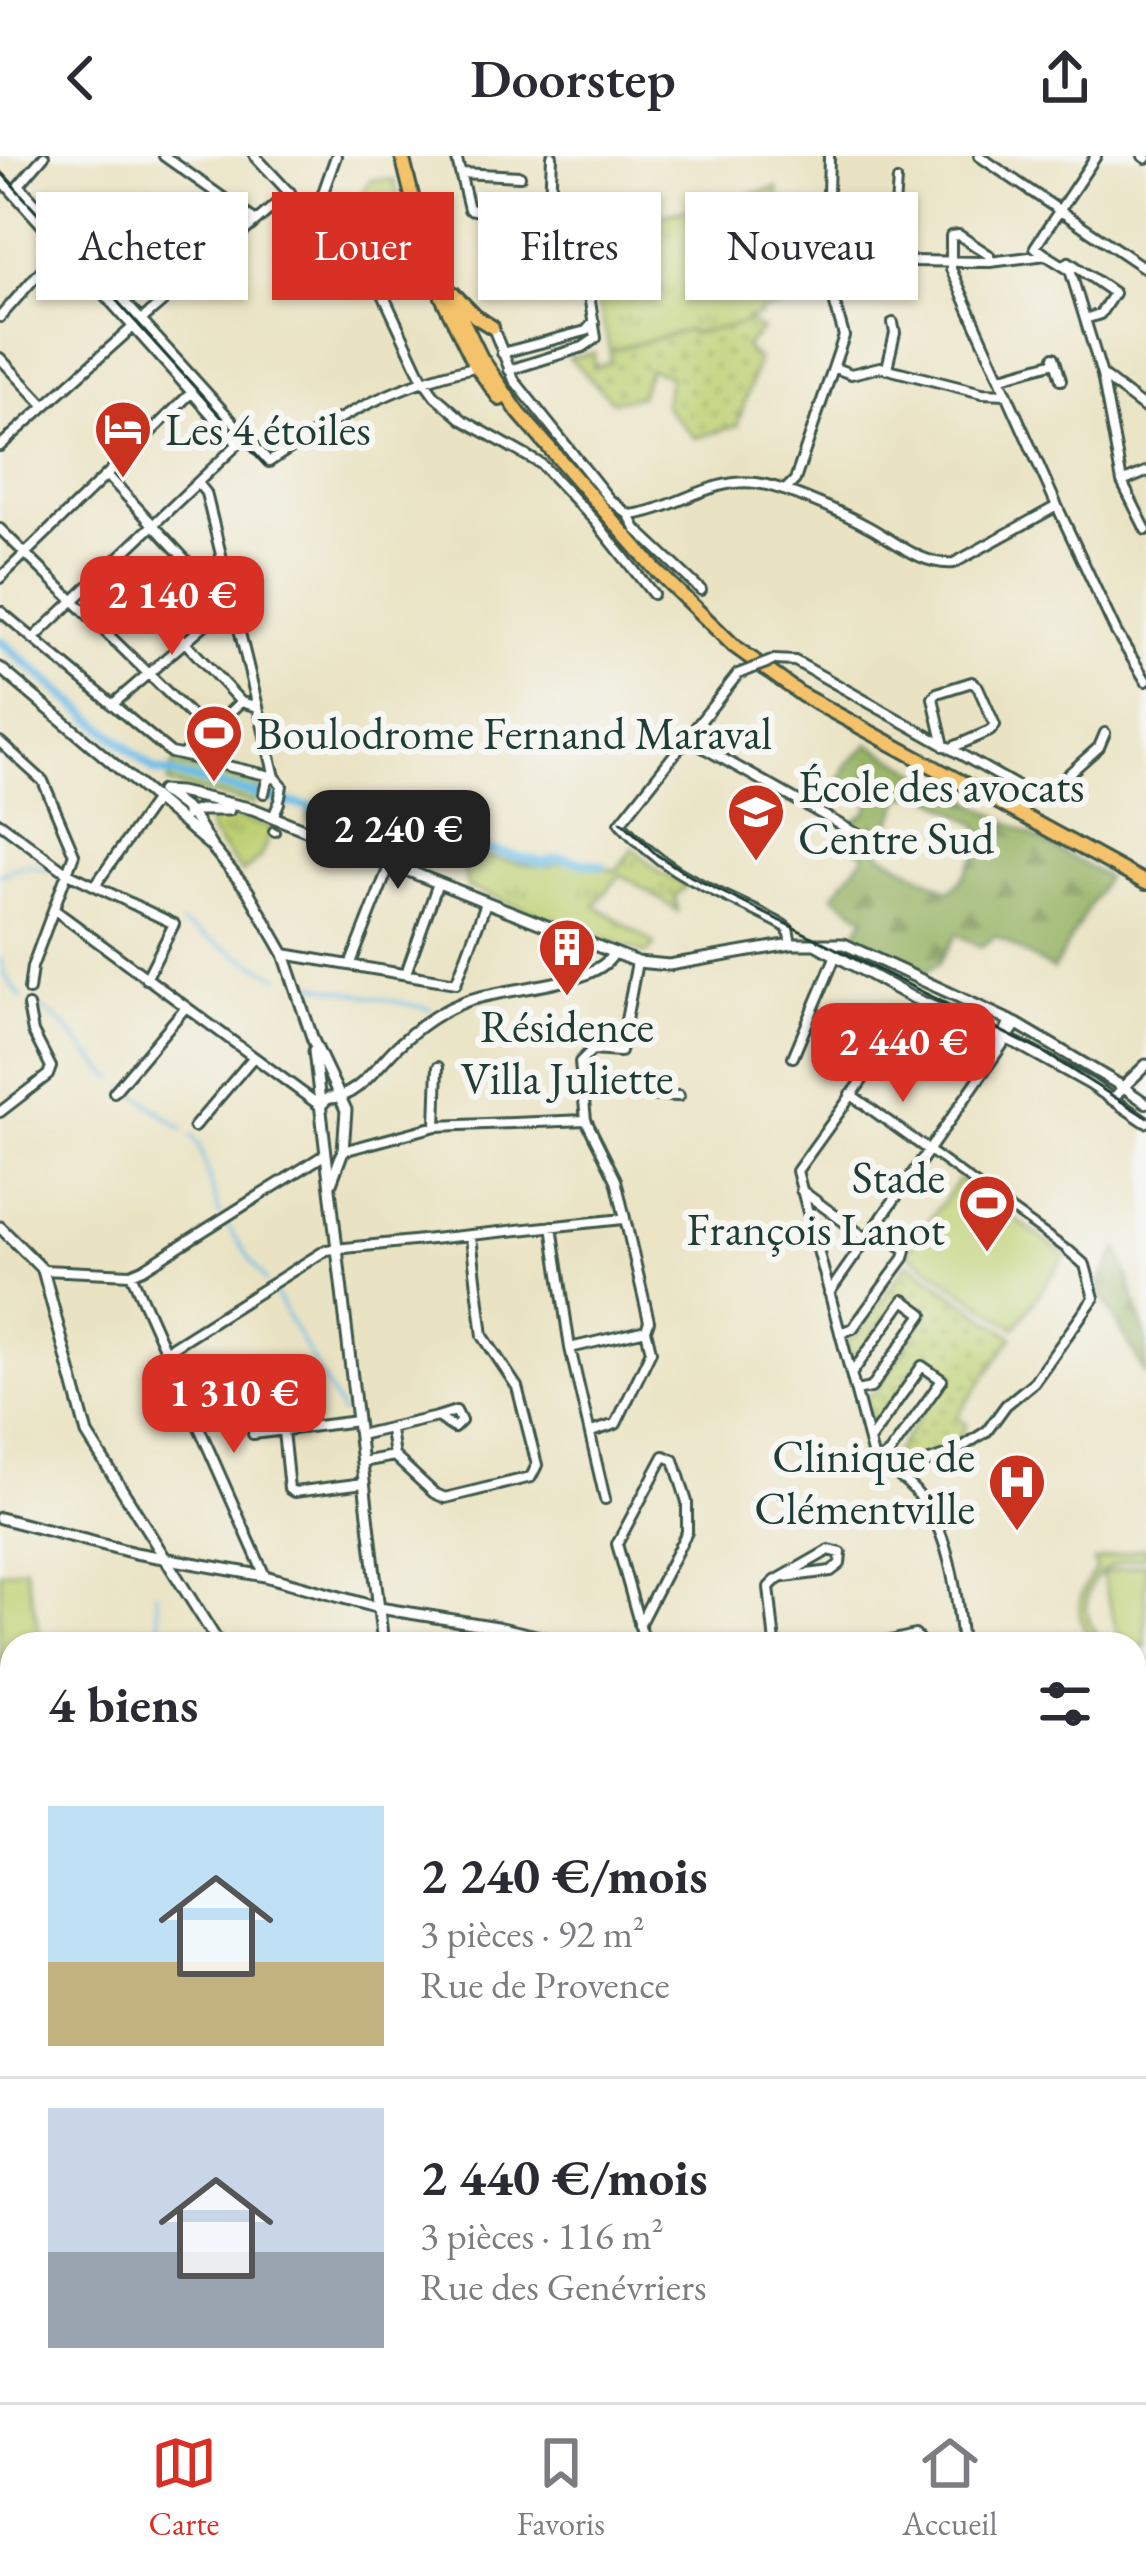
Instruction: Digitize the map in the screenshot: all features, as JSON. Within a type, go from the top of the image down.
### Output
[{"type":"main road","points":[[402,156],[411,192]]},
{"type":"main road","points":[[454,294],[492,327]]},
{"type":"main road","points":[[444,300],[476,366],[526,429],[690,606],[768,673],[1146,886]]},
{"type":"main road","points":[[451,300],[481,358],[519,413],[578,483]]},
{"type":"main road","points":[[481,358],[476,334],[492,327]]},
{"type":"street","points":[[33,639],[238,444],[190,393],[19,185],[44,156]]},
{"type":"street","points":[[164,156],[256,221]]},
{"type":"street","points":[[255,156],[289,192]]},
{"type":"street","points":[[323,192],[336,156]]},
{"type":"street","points":[[456,156],[469,209],[478,211]]},
{"type":"street","points":[[550,192],[552,156]]},
{"type":"street","points":[[829,192],[830,156]]},
{"type":"street","points":[[979,156],[1146,269]]},
{"type":"street","points":[[1096,156],[1035,247],[1066,266],[1102,375],[1122,482],[1143,515],[1146,530]]},
{"type":"street","points":[[460,173],[520,176]]},
{"type":"street","points":[[0,178],[36,218]]},
{"type":"street","points":[[896,192],[897,180]]},
{"type":"street","points":[[2,444],[272,208]]},
{"type":"street","points":[[991,262],[989,255],[955,233],[951,236],[950,262],[1007,394],[1117,632],[1146,681]]},
{"type":"street","points":[[918,261],[991,262],[1046,255]]},
{"type":"street","points":[[1066,266],[1069,262],[1078,266],[1114,293],[1100,314],[1084,319]]},
{"type":"street","points":[[0,316],[36,276]]},
{"type":"street","points":[[112,300],[269,462],[339,418],[422,378],[470,368]]},
{"type":"street","points":[[386,300],[422,378],[463,420],[541,464],[595,520],[653,594]]},
{"type":"street","points":[[509,370],[592,344],[596,338],[590,300]]},
{"type":"street","points":[[787,488],[795,480],[844,336],[834,300]]},
{"type":"street","points":[[502,353],[586,331],[594,320]]},
{"type":"street","points":[[887,368],[893,323]]},
{"type":"street","points":[[492,327],[509,370],[609,499],[701,590]]},
{"type":"street","points":[[0,358],[45,406]]},
{"type":"street","points":[[1001,377],[1054,360],[1060,380]]},
{"type":"street","points":[[834,368],[851,374],[887,368],[1007,394]]},
{"type":"street","points":[[1102,375],[1146,410]]},
{"type":"street","points":[[0,578],[190,393]]},
{"type":"street","points":[[1122,482],[1146,472]]},
{"type":"street","points":[[107,475],[220,597],[232,601]]},
{"type":"street","points":[[198,483],[206,493],[275,777],[282,785],[274,818]]},
{"type":"street","points":[[629,515],[725,484],[787,488],[800,499],[871,527],[892,543],[942,564],[954,563],[1057,506]]},
{"type":"street","points":[[0,529],[209,733],[221,748],[219,764]]},
{"type":"street","points":[[112,564],[241,702],[258,707]]},
{"type":"street","points":[[112,705],[232,601]]},
{"type":"street","points":[[0,611],[163,748],[275,777]]},
{"type":"street","points":[[791,944],[783,925],[674,872],[645,851],[620,823],[738,674],[774,660],[795,662],[1038,798],[1099,746],[1106,733]]},
{"type":"street","points":[[0,668],[136,782],[191,813],[211,846]]},
{"type":"street","points":[[972,682],[994,724],[990,731],[947,747],[933,698],[972,682]]},
{"type":"street","points":[[182,755],[241,702]]},
{"type":"street","points":[[686,738],[866,839]]},
{"type":"street","points":[[0,742],[43,782],[74,854],[32,967],[29,990]]},
{"type":"street","points":[[258,813],[267,782],[275,777]]},
{"type":"street","points":[[96,884],[158,795],[179,791],[274,818],[637,962],[669,965],[791,944],[844,944],[1014,1022],[1146,1103]]},
{"type":"street","points":[[158,795],[241,880],[284,954],[313,1040],[346,1115],[343,1150],[331,1184]]},
{"type":"street","points":[[176,817],[219,808],[258,813]]},
{"type":"street","points":[[0,823],[65,872],[174,924],[146,979]]},
{"type":"street","points":[[351,963],[390,864]]},
{"type":"street","points":[[406,973],[438,883]]},
{"type":"street","points":[[466,1001],[456,983],[486,903]]},
{"type":"street","points":[[56,911],[320,1106]]},
{"type":"street","points":[[814,944],[1004,1040],[1113,1099],[1146,1123]]},
{"type":"street","points":[[284,954],[456,983]]},
{"type":"street","points":[[320,1106],[371,1075],[418,1028],[466,1001],[588,973],[606,965],[613,954]]},
{"type":"street","points":[[793,1058],[836,955]]},
{"type":"street","points":[[591,1432],[616,1424],[651,1351],[649,1321],[616,1180],[586,1120],[580,1062],[586,1053],[620,1052],[637,962]]},
{"type":"street","points":[[0,1112],[48,1075],[51,1067],[33,1033],[28,1006]]},
{"type":"street","points":[[114,1093],[185,1008]]},
{"type":"street","points":[[961,1632],[954,1575],[932,1514],[899,1476],[875,1464],[800,1189],[799,1166],[907,1018],[930,1018],[986,1055],[1004,1040]]},
{"type":"street","points":[[828,1295],[931,1151],[1014,1022]]},
{"type":"street","points":[[313,1040],[382,1632]]},
{"type":"street","points":[[194,1127],[252,1059]]},
{"type":"street","points":[[1113,1099],[1146,1065]]},
{"type":"street","points":[[436,1126],[438,1067]]},
{"type":"street","points":[[585,1094],[679,1096]]},
{"type":"street","points":[[850,1094],[1069,1251],[1085,1265],[1094,1298],[1034,1382],[1006,1405],[987,1431],[953,1453],[899,1476]]},
{"type":"street","points":[[322,1120],[333,1125],[346,1115]]},
{"type":"street","points":[[343,1150],[436,1126],[586,1120]]},
{"type":"street","points":[[43,1270],[131,1274],[324,1155]]},
{"type":"street","points":[[800,1189],[867,1239]]},
{"type":"street","points":[[164,1352],[316,1255],[623,1219]]},
{"type":"street","points":[[552,1226],[570,1348],[605,1499]]},
{"type":"street","points":[[0,1227],[43,1270],[87,1434],[211,1632]]},
{"type":"street","points":[[839,1333],[854,1328],[904,1258],[906,1250],[875,1228]]},
{"type":"street","points":[[390,1430],[394,1456],[445,1498],[531,1477],[537,1465],[512,1375],[483,1336],[471,1237]]},
{"type":"street","points":[[131,1274],[265,1576]]},
{"type":"street","points":[[851,1374],[904,1300],[922,1313],[871,1388],[856,1392]]},
{"type":"street","points":[[570,1348],[646,1330]]},
{"type":"street","points":[[868,1442],[922,1366],[942,1379],[889,1454],[875,1464]]},
{"type":"street","points":[[359,1435],[436,1417]]},
{"type":"street","points":[[253,1434],[357,1421]]},
{"type":"street","points":[[283,1431],[289,1490],[364,1484]]},
{"type":"street","points":[[362,1462],[394,1456]]},
{"type":"street","points":[[639,1625],[687,1532],[687,1502],[674,1460],[664,1456],[617,1544],[639,1625],[641,1632]]},
{"type":"street","points":[[0,1518],[265,1576],[379,1608],[507,1632]]},
{"type":"street","points":[[773,1632],[768,1590],[784,1577],[829,1550],[841,1553],[834,1570],[784,1577]]},
{"type":"green space","points":[[370,180],[394,180],[397,192],[363,192]]},
{"type":"green space","points":[[685,210],[685,300],[798,300],[799,304],[760,311],[760,316],[747,323],[690,334],[688,330],[610,351],[598,300],[661,300],[661,215]]},
{"type":"green space","points":[[746,319],[762,330],[745,347],[758,361],[737,426],[695,438],[664,405],[670,376],[649,369],[640,396],[612,401],[569,357],[594,353],[594,367],[611,362],[610,351],[689,330],[691,334],[746,323]]},
{"type":"green space","points":[[869,744],[1106,877],[1053,970],[996,936],[980,947],[957,934],[939,963],[926,972],[853,937],[865,917],[833,895],[865,855],[849,843],[852,837],[950,891],[965,875],[986,837],[976,824],[924,793],[903,797],[888,829],[870,833],[852,823],[867,812],[870,800],[840,781],[846,765]]},
{"type":"green space","name":"Boulodrome Fernand Maraval","points":[[173,764],[259,784],[254,804],[168,784]]},
{"type":"green space","points":[[309,813],[446,846],[442,861],[394,848],[390,859],[308,820]]},
{"type":"green space","points":[[218,814],[273,828],[260,857],[242,873],[211,833],[209,821]]},
{"type":"green space","points":[[633,848],[659,872],[686,886],[675,896],[678,911],[621,874],[595,905],[655,944],[646,954],[467,887],[462,852],[520,864],[548,867],[562,861],[617,870]]},
{"type":"green space","name":"Stade François Lanot","points":[[959,1179],[1066,1255],[1015,1328],[907,1252]]},
{"type":"green space","points":[[1119,1248],[1146,1337],[1146,1375],[1097,1287]]},
{"type":"green space","points":[[908,1262],[1013,1337],[957,1416],[966,1424],[957,1445],[927,1458],[887,1464],[944,1382],[943,1376],[921,1361],[870,1429],[863,1398],[875,1393],[926,1315],[900,1297],[853,1361],[845,1338],[857,1336]]},
{"type":"green space","points":[[1146,1547],[1146,1556],[1112,1566],[1092,1584],[1087,1604],[1095,1632],[1087,1632],[1080,1606],[1084,1587],[1096,1569],[1094,1561]]},
{"type":"green space","points":[[1146,1563],[1146,1632],[1117,1632],[1102,1574]]},
{"type":"green space","points":[[25,1567],[39,1632],[0,1632],[0,1572]]},
{"type":"waterway","points":[[0,641],[154,770],[543,863],[560,858],[602,866]]},
{"type":"waterway","points":[[0,874],[26,864],[47,869]]},
{"type":"waterway","points":[[181,924],[279,977]]},
{"type":"waterway","points":[[0,957],[4,974],[22,999]]},
{"type":"waterway","points":[[311,984],[431,1009]]},
{"type":"waterway","points":[[35,1006],[68,1030],[115,1079]]},
{"type":"waterway","points":[[126,1087],[183,1129]]},
{"type":"waterway","points":[[192,1136],[220,1215]]},
{"type":"waterway","points":[[227,1225],[266,1282]]},
{"type":"waterway","points":[[273,1290],[342,1413]]},
{"type":"waterway","points":[[156,1593],[160,1632]]},
{"type":"tram line","points":[[0,171],[265,465]]},
{"type":"tram line","points":[[621,821],[657,855],[692,877],[1045,1053],[1146,1117]]},
{"type":"place","name":"Les 4 étoiles","points":[[123,480]]},
{"type":"place","name":"Boulodrome Fernand Maraval","points":[[214,784]]},
{"type":"place","name":"École des avocats Centre Sud","points":[[756,863]]},
{"type":"place","name":"Résidence Villa Juliette","points":[[567,998]]},
{"type":"place","name":"Stade François Lanot","points":[[987,1254]]},
{"type":"place","name":"Clinique de Clémentville","points":[[1017,1533]]}]
